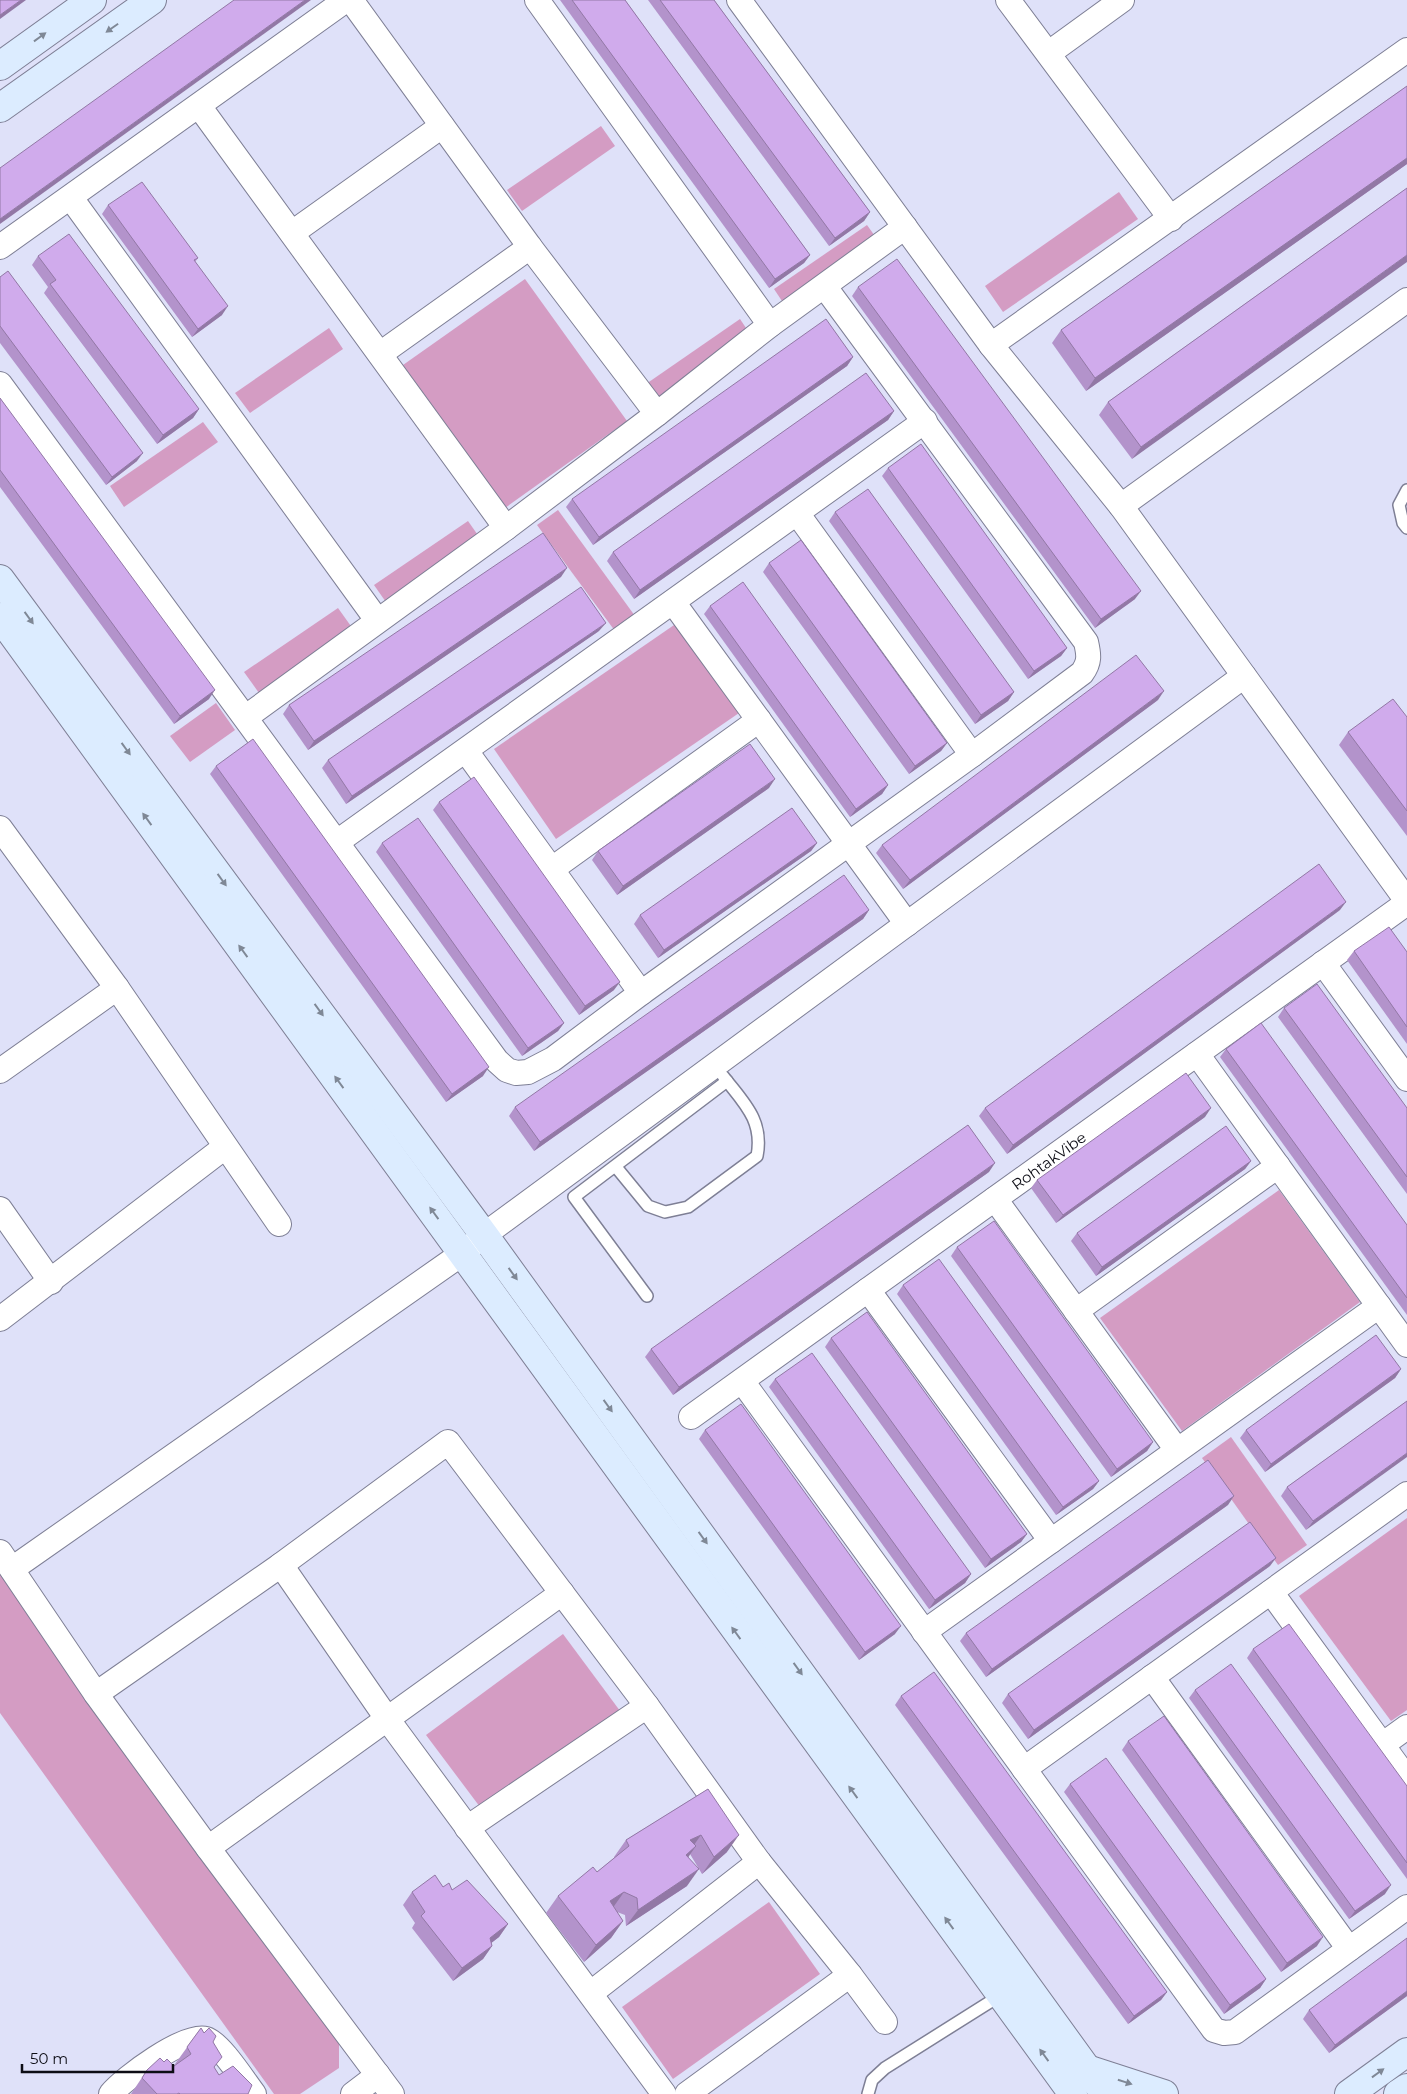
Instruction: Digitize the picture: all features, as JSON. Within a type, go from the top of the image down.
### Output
[{"type":"main road","points":[[0,66],[92,0]]},
{"type":"main road","points":[[0,108],[152,0]]},
{"type":"main road","points":[[0,579],[484,1234],[1105,2094]]},
{"type":"main road","points":[[0,617],[1073,2094]]},
{"type":"main road","points":[[1348,2094],[1407,2052]]},
{"type":"main road","points":[[1087,2069],[1164,2094]]},
{"type":"main road","points":[[1398,2094],[1407,2088]]},
{"type":"street","points":[[0,247],[346,0]]},
{"type":"street","points":[[351,0],[530,247],[657,414]]},
{"type":"street","points":[[537,0],[770,325]]},
{"type":"street","points":[[739,0],[991,345],[1121,506],[1407,902]]},
{"type":"street","points":[[1008,0],[1170,219]]},
{"type":"street","points":[[1049,53],[1122,0]]},
{"type":"street","points":[[991,345],[1407,50]]},
{"type":"street","points":[[199,106],[506,528]]},
{"type":"street","points":[[292,233],[442,126]]},
{"type":"street","points":[[71,198],[377,620]]},
{"type":"street","points":[[246,717],[506,528],[657,414],[770,325],[825,287],[905,227]]},
{"type":"street","points":[[380,354],[530,247]]},
{"type":"street","points":[[0,384],[497,1061],[507,1070],[528,1072],[553,1060],[641,993],[972,755],[1082,673],[1088,665],[1089,655],[1086,642],[825,287]]},
{"type":"street","points":[[1121,506],[1407,300]]},
{"type":"street","points":[[337,842],[925,421]]},
{"type":"street","points":[[797,513],[972,755]]},
{"type":"street","points":[[673,602],[907,924]]},
{"type":"street","points":[[392,2094],[208,1848],[96,1694],[6,1560],[463,1253],[484,1234],[721,1073],[907,924],[1244,676]]},
{"type":"street","points":[[552,869],[759,720]]},
{"type":"street","points":[[466,751],[641,993]]},
{"type":"street","points":[[0,828],[117,988],[279,1224]]},
{"type":"street","name":"RohtakVibe","points":[[691,1417],[1407,902]]},
{"type":"street","points":[[1323,963],[1407,1078]]},
{"type":"street","points":[[0,1071],[117,988]]},
{"type":"street","points":[[1196,1054],[1407,1345]]},
{"type":"street","points":[[0,1319],[51,1282],[225,1147]]},
{"type":"street","points":[[1076,1311],[1278,1166]]},
{"type":"street","points":[[995,1199],[1177,1450]]},
{"type":"street","points":[[0,1209],[51,1282]]},
{"type":"street","points":[[868,1290],[1051,1541]]},
{"type":"street","points":[[924,1632],[1379,1306]]},
{"type":"street","points":[[742,1381],[1214,2030],[1224,2033],[1235,2032],[1407,1907]]},
{"type":"street","points":[[96,1694],[281,1565],[448,1442],[647,1706],[758,1862],[850,1975],[885,2022]]},
{"type":"street","points":[[1024,1769],[1407,1494]]},
{"type":"street","points":[[281,1565],[388,1720],[664,2094]]},
{"type":"street","points":[[1271,1592],[1407,1780]]},
{"type":"street","points":[[208,1848],[562,1593]]},
{"type":"street","points":[[1152,1677],[1349,1948]]},
{"type":"street","points":[[467,1828],[647,1706]]},
{"type":"street","points":[[1382,1745],[1407,1727]]},
{"type":"street","points":[[590,1993],[758,1862]]},
{"type":"street","points":[[687,2094],[850,1975]]},
{"type":"street","points":[[111,2094],[118,2086],[151,2062],[196,2038],[207,2039],[216,2046],[254,2094]]},
{"type":"street","points":[[353,2094],[378,2075]]},
{"type":"lane","points":[[1407,490],[1399,505],[1407,528]]},
{"type":"lane","points":[[616,1167],[648,1206],[665,1212],[688,1208],[757,1156],[761,1138],[751,1111],[721,1073],[616,1167],[574,1198],[646,1296]]},
{"type":"lane","points":[[868,2094],[872,2080],[885,2068],[1001,1995]]},
{"type":"shaded area","points":[[601,126],[615,146],[522,211],[507,190]]},
{"type":"shaded area","points":[[1119,192],[1138,219],[1003,312],[985,286]]},
{"type":"shaded area","points":[[867,225],[882,246],[788,310],[774,289]]},
{"type":"shaded area","points":[[525,279],[627,421],[505,508],[403,365]]},
{"type":"shaded area","points":[[740,319],[754,340],[660,404],[646,384]]},
{"type":"shaded area","points":[[329,328],[343,349],[250,413],[235,393]]},
{"type":"shaded area","points":[[203,422],[218,442],[124,507],[110,486]]},
{"type":"shaded area","points":[[558,510],[635,616],[615,631],[537,525]]},
{"type":"shaded area","points":[[468,521],[482,541],[388,605],[374,585]]},
{"type":"shaded area","points":[[338,608],[353,629],[259,693],[244,672]]},
{"type":"shaded area","points":[[677,623],[739,713],[556,839],[494,749]]},
{"type":"shaded area","points":[[216,703],[235,730],[190,762],[170,736]]},
{"type":"shaded area","points":[[1279,1190],[1360,1302],[1182,1431],[1100,1318]]},
{"type":"shaded area","points":[[1231,1437],[1307,1545],[1278,1565],[1202,1458]]},
{"type":"shaded area","points":[[1407,1518],[1407,1710],[1391,1721],[1299,1596]]},
{"type":"shaded area","points":[[0,1566],[339,2043],[339,2068],[300,2094],[274,2094],[0,1713]]},
{"type":"shaded area","points":[[563,1634],[629,1723],[492,1823],[426,1735]]},
{"type":"shaded area","points":[[769,1902],[820,1974],[673,2079],[622,2007]]},
{"type":"building","points":[[0,0],[21,0],[0,15]]},
{"type":"building","points":[[234,0],[305,0],[0,219],[0,168]]},
{"type":"building","points":[[572,0],[625,0],[810,255],[775,279]]},
{"type":"building","points":[[660,0],[714,0],[870,212],[835,238]]},
{"type":"building","points":[[1407,86],[1407,158],[1095,378],[1061,330]]},
{"type":"building","points":[[142,182],[198,258],[194,260],[228,306],[198,329],[108,205]]},
{"type":"building","points":[[1407,188],[1407,255],[1141,447],[1108,402]]},
{"type":"building","points":[[69,234],[199,409],[163,435],[50,284],[56,280],[38,256]]},
{"type":"building","points":[[897,259],[1141,591],[1101,619],[858,287]]},
{"type":"building","points":[[8,271],[143,453],[112,477],[0,326],[0,277]]},
{"type":"building","points":[[826,319],[853,357],[599,537],[572,499]]},
{"type":"building","points":[[866,373],[894,411],[640,590],[613,552]]},
{"type":"building","points":[[0,398],[215,690],[180,716],[0,470]]},
{"type":"building","points":[[921,444],[1067,648],[1034,671],[888,468]]},
{"type":"building","points":[[868,489],[1014,692],[981,715],[835,512]]},
{"type":"building","points":[[543,533],[567,568],[314,741],[289,705]]},
{"type":"building","points":[[801,540],[947,743],[915,766],[769,563]]},
{"type":"building","points":[[743,582],[888,785],[856,809],[710,606]]},
{"type":"building","points":[[581,587],[606,623],[352,796],[328,760]]},
{"type":"building","points":[[1136,655],[1164,691],[910,880],[882,845]]},
{"type":"building","points":[[1393,699],[1407,717],[1407,811],[1348,732]]},
{"type":"building","points":[[253,739],[489,1067],[452,1094],[216,766]]},
{"type":"building","points":[[750,744],[775,779],[623,886],[598,851]]},
{"type":"building","points":[[474,777],[620,982],[585,1006],[439,802]]},
{"type":"building","points":[[792,808],[817,843],[664,950],[640,915]]},
{"type":"building","points":[[418,818],[564,1023],[528,1048],[382,843]]},
{"type":"building","points":[[1319,864],[1346,902],[1013,1145],[985,1108]]},
{"type":"building","points":[[844,875],[869,910],[540,1142],[515,1107]]},
{"type":"building","points":[[1389,927],[1407,952],[1407,1027],[1354,951]]},
{"type":"building","points":[[1317,984],[1407,1108],[1407,1177],[1284,1008]]},
{"type":"building","points":[[1261,1023],[1407,1225],[1407,1298],[1226,1049]]},
{"type":"building","points":[[1186,1073],[1211,1108],[1063,1215],[1037,1180]]},
{"type":"building","points":[[968,1125],[995,1163],[679,1387],[651,1349]]},
{"type":"building","points":[[1226,1126],[1251,1161],[1102,1267],[1077,1233]]},
{"type":"building","points":[[994,1221],[1153,1442],[1117,1469],[957,1247]]},
{"type":"building","points":[[939,1259],[1099,1481],[1063,1507],[903,1285]]},
{"type":"building","points":[[867,1312],[1027,1534],[991,1559],[831,1338]]},
{"type":"building","points":[[1376,1335],[1401,1369],[1271,1464],[1246,1430]]},
{"type":"building","points":[[812,1353],[971,1574],[935,1600],[775,1379]]},
{"type":"building","points":[[1407,1401],[1407,1453],[1313,1521],[1287,1487]]},
{"type":"building","points":[[741,1404],[901,1626],[865,1652],[705,1430]]},
{"type":"building","points":[[1208,1460],[1234,1496],[992,1669],[966,1633]]},
{"type":"building","points":[[1250,1522],[1276,1558],[1034,1730],[1008,1694]]},
{"type":"building","points":[[1289,1624],[1407,1786],[1407,1863],[1253,1649]]},
{"type":"building","points":[[1231,1664],[1391,1885],[1355,1911],[1195,1690]]},
{"type":"building","points":[[934,1672],[1167,1992],[1134,2016],[901,1696]]},
{"type":"building","points":[[1164,1716],[1323,1937],[1287,1963],[1128,1741]]},
{"type":"building","points":[[1106,1758],[1266,1979],[1230,2005],[1070,1784]]},
{"type":"building","points":[[708,1789],[739,1835],[714,1857],[701,1835],[690,1840],[696,1846],[686,1855],[699,1869],[638,1910],[637,1898],[624,1892],[610,1901],[623,1921],[596,1945],[558,1896],[593,1867],[597,1872],[629,1846],[626,1840]]},
{"type":"building","points":[[435,1875],[443,1887],[449,1883],[452,1890],[467,1880],[508,1924],[490,1938],[492,1946],[462,1968],[421,1916],[425,1912],[412,1892]]},
{"type":"building","points":[[1407,1938],[1407,1991],[1335,2045],[1309,2010]]},
{"type":"building","points":[[201,2028],[204,2033],[209,2028],[216,2036],[213,2042],[222,2057],[214,2067],[219,2075],[233,2066],[252,2085],[248,2094],[157,2094],[142,2078],[147,2070],[160,2058],[164,2062],[167,2059],[174,2066],[191,2054],[187,2047]]}]
